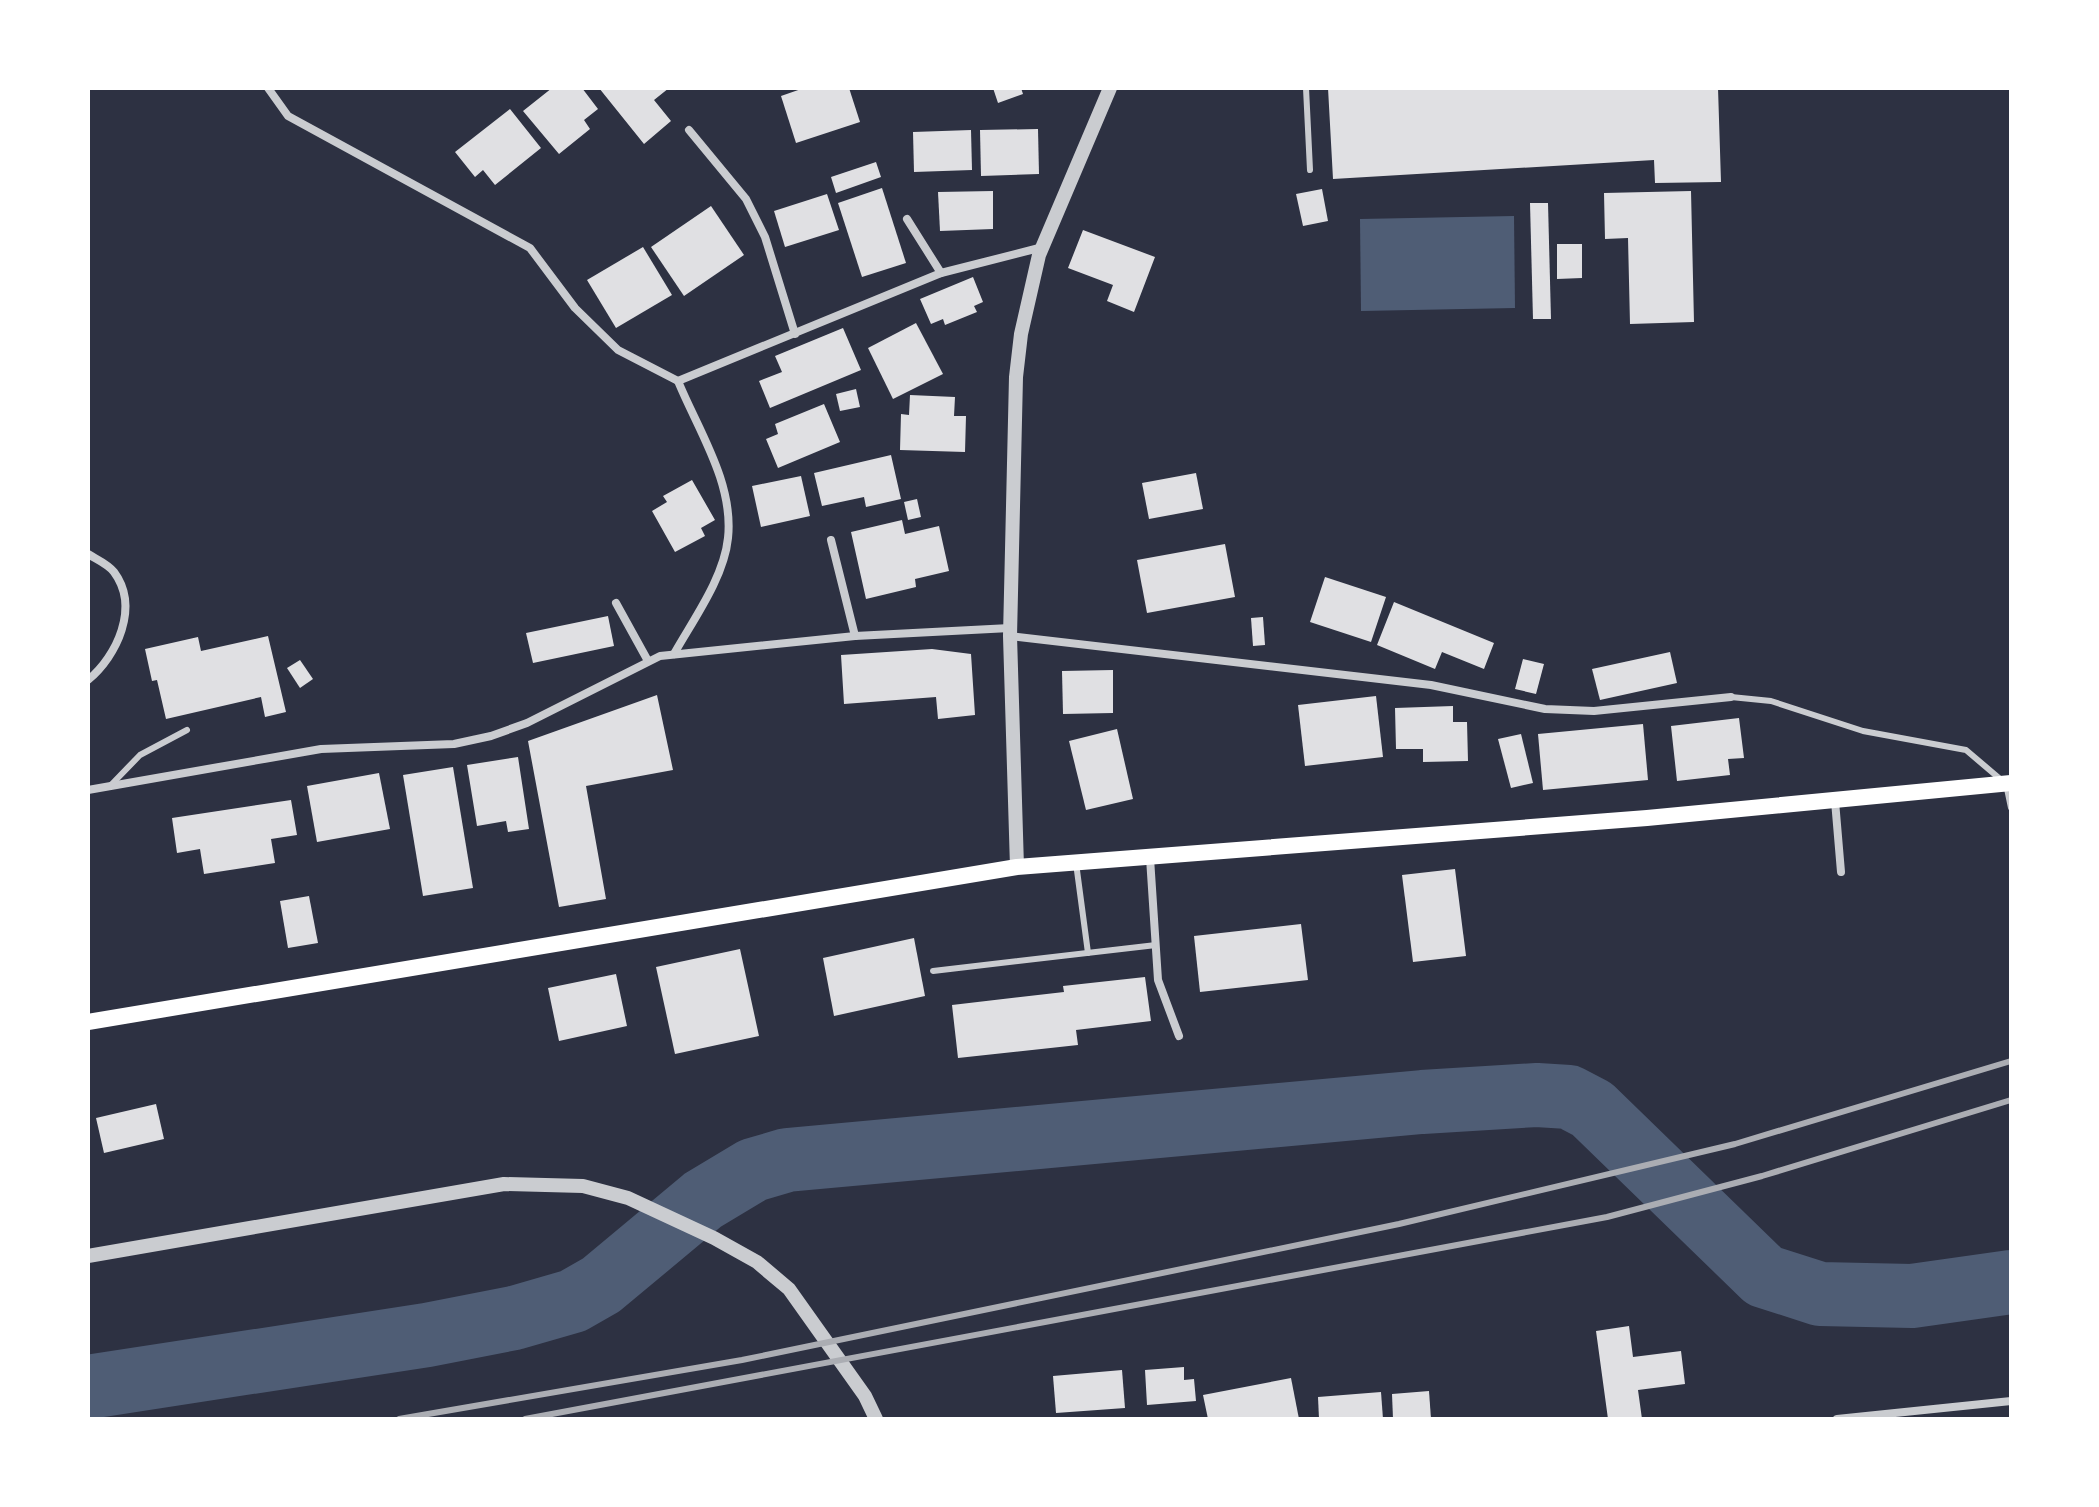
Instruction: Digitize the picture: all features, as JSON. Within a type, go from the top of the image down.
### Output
[{"type":"main road","points":[[88,1022],[1017,867],[1835,801],[2008,784]]},
{"type":"street","points":[[268,88],[288,116],[530,248],[575,308],[618,350],[678,381],[719,474],[729,508],[729,529],[714,581],[674,654]]},
{"type":"street","points":[[1017,867],[1010,632],[1016,377],[1024,321],[1043,247],[1110,88]]},
{"type":"street","points":[[689,130],[746,199],[765,237],[795,334]]},
{"type":"street","points":[[907,219],[941,273]]},
{"type":"street","points":[[678,381],[941,273],[1043,247]]},
{"type":"street","points":[[831,540],[855,636]]},
{"type":"street","points":[[88,554],[114,572],[125,611],[114,651],[88,680]]},
{"type":"street","points":[[616,603],[648,661]]},
{"type":"street","points":[[88,790],[321,749],[454,744],[491,736],[527,723],[648,661],[674,654],[855,636],[1010,632],[1431,685],[1545,709],[1594,711],[1731,697]]},
{"type":"street","points":[[1835,801],[1841,872]]},
{"type":"street","points":[[1150,858],[1158,980],[1179,1036]]},
{"type":"street","points":[[88,1256],[504,1184],[583,1186],[628,1198],[757,1262],[789,1289],[865,1396],[876,1419]]},
{"type":"street","points":[[1837,1419],[2011,1401]]},
{"type":"lane","points":[[1306,88],[1310,170]]},
{"type":"lane","points":[[1731,697],[1771,701],[1863,731],[1966,750],[2008,784],[2011,808]]},
{"type":"lane","points":[[111,785],[140,755],[187,730]]},
{"type":"lane","points":[[1076,863],[1088,953]]},
{"type":"lane","points":[[933,971],[1156,945]]},
{"type":"water","points":[[1514,216],[1515,308],[1361,311],[1360,219]]},
{"type":"building","points":[[552,88],[582,88],[598,109],[584,120],[590,129],[559,154],[523,111]]},
{"type":"building","points":[[599,88],[669,88],[654,100],[671,121],[644,144]]},
{"type":"building","points":[[804,88],[849,88],[860,122],[796,143],[781,96]]},
{"type":"building","points":[[993,88],[1021,88],[1023,94],[998,103]]},
{"type":"building","points":[[1328,88],[1718,88],[1721,182],[1655,183],[1654,160],[1333,179]]},
{"type":"building","points":[[510,109],[541,148],[495,185],[483,170],[475,177],[455,152]]},
{"type":"building","points":[[1038,129],[1039,174],[981,176],[980,130]]},
{"type":"building","points":[[971,130],[972,170],[914,172],[913,132]]},
{"type":"building","points":[[876,162],[881,177],[836,193],[831,177]]},
{"type":"building","points":[[882,188],[906,263],[862,277],[838,203]]},
{"type":"building","points":[[1322,189],[1328,221],[1303,226],[1296,194]]},
{"type":"building","points":[[993,191],[993,229],[940,231],[938,192]]},
{"type":"building","points":[[1691,191],[1694,322],[1630,324],[1628,238],[1605,239],[1604,193]]},
{"type":"building","points":[[827,194],[839,230],[785,247],[774,211]]},
{"type":"building","points":[[1530,203],[1548,203],[1551,319],[1533,319]]},
{"type":"building","points":[[711,206],[744,255],[684,296],[651,247]]},
{"type":"building","points":[[1083,230],[1155,257],[1134,312],[1107,301],[1113,285],[1068,268]]},
{"type":"building","points":[[1557,244],[1582,244],[1582,278],[1557,279]]},
{"type":"building","points":[[643,247],[672,295],[616,328],[587,280]]},
{"type":"building","points":[[973,277],[983,302],[974,306],[977,312],[945,325],[943,319],[931,324],[920,299]]},
{"type":"building","points":[[916,323],[943,374],[893,399],[868,348]]},
{"type":"building","points":[[843,328],[861,370],[770,408],[759,381],[782,372],[775,356]]},
{"type":"building","points":[[856,389],[860,407],[840,411],[836,394]]},
{"type":"building","points":[[910,395],[955,397],[954,416],[966,416],[965,452],[900,450],[901,414],[909,415]]},
{"type":"building","points":[[824,404],[840,442],[778,468],[766,439],[778,434],[775,424]]},
{"type":"building","points":[[891,455],[901,499],[866,507],[864,497],[822,506],[814,473]]},
{"type":"building","points":[[1196,473],[1203,509],[1149,519],[1142,483]]},
{"type":"building","points":[[801,476],[810,516],[761,527],[752,486]]},
{"type":"building","points":[[692,480],[715,520],[701,528],[705,536],[675,552],[652,511],[667,502],[663,496]]},
{"type":"building","points":[[917,499],[921,517],[908,520],[904,502]]},
{"type":"building","points":[[902,520],[905,534],[939,526],[949,571],[915,579],[916,587],[866,599],[851,532]]},
{"type":"building","points":[[1225,544],[1235,597],[1147,613],[1137,560]]},
{"type":"building","points":[[1325,577],[1386,597],[1371,642],[1310,622]]},
{"type":"building","points":[[1394,602],[1494,643],[1484,669],[1442,652],[1435,669],[1377,645]]},
{"type":"building","points":[[608,616],[614,646],[533,663],[526,633]]},
{"type":"building","points":[[1263,617],[1265,645],[1253,646],[1251,618]]},
{"type":"building","points":[[268,636],[286,712],[265,717],[261,697],[166,719],[157,680],[152,681],[145,649],[198,637],[201,651]]},
{"type":"building","points":[[932,649],[971,654],[975,715],[938,719],[936,697],[844,704],[841,655]]},
{"type":"building","points":[[1670,652],[1677,683],[1600,700],[1592,669]]},
{"type":"building","points":[[1523,659],[1544,664],[1536,694],[1515,689]]},
{"type":"building","points":[[300,660],[313,679],[300,688],[287,668]]},
{"type":"building","points":[[1113,670],[1113,713],[1063,714],[1062,671]]},
{"type":"building","points":[[657,695],[673,770],[586,786],[606,899],[559,907],[528,741]]},
{"type":"building","points":[[1376,696],[1383,757],[1305,766],[1298,705]]},
{"type":"building","points":[[1453,706],[1453,722],[1467,722],[1468,761],[1423,762],[1423,749],[1396,749],[1395,708]]},
{"type":"building","points":[[1739,718],[1744,758],[1728,759],[1730,775],[1677,781],[1671,726]]},
{"type":"building","points":[[1643,724],[1648,780],[1543,790],[1538,734]]},
{"type":"building","points":[[1117,729],[1133,799],[1086,810],[1069,741]]},
{"type":"building","points":[[1521,734],[1533,783],[1511,788],[1498,739]]},
{"type":"building","points":[[518,757],[529,829],[508,832],[506,821],[477,826],[467,765]]},
{"type":"building","points":[[453,767],[473,888],[423,896],[403,775]]},
{"type":"building","points":[[379,773],[390,829],[317,842],[307,786]]},
{"type":"building","points":[[291,800],[297,835],[271,839],[275,863],[204,874],[200,849],[177,853],[172,818]]},
{"type":"building","points":[[1455,869],[1466,956],[1413,962],[1402,875]]},
{"type":"building","points":[[309,896],[318,943],[288,948],[280,901]]},
{"type":"building","points":[[1301,924],[1308,980],[1200,992],[1194,936]]},
{"type":"building","points":[[914,938],[925,996],[834,1016],[823,958]]},
{"type":"building","points":[[740,949],[759,1036],[675,1054],[656,967]]},
{"type":"building","points":[[616,974],[627,1026],[559,1041],[548,988]]},
{"type":"building","points":[[1145,977],[1151,1021],[1076,1030],[1078,1045],[958,1058],[952,1005],[1064,992],[1063,986]]},
{"type":"building","points":[[156,1104],[164,1139],[104,1153],[96,1118]]},
{"type":"building","points":[[1629,1326],[1633,1357],[1681,1351],[1685,1384],[1638,1390],[1642,1419],[1608,1419],[1596,1331]]},
{"type":"building","points":[[1184,1367],[1184,1380],[1194,1379],[1196,1401],[1147,1405],[1145,1370]]},
{"type":"building","points":[[1122,1370],[1125,1408],[1056,1413],[1053,1376]]},
{"type":"building","points":[[1291,1378],[1299,1419],[1208,1419],[1203,1395]]},
{"type":"building","points":[[1429,1391],[1431,1419],[1393,1419],[1392,1394]]},
{"type":"building","points":[[1381,1392],[1383,1419],[1319,1419],[1318,1397]]},
{"type":"waterway","points":[[88,1387],[427,1335],[514,1318],[573,1301],[601,1285],[703,1200],[753,1170],[787,1160],[1422,1102],[1537,1095],[1569,1097],[1592,1109],[1764,1276],[1820,1294],[1912,1296],[2011,1282]]},
{"type":"railway","points":[[399,1419],[742,1360],[1399,1224],[1735,1144],[2011,1061]]},
{"type":"railway","points":[[525,1419],[1607,1217],[1762,1176],[2011,1100]]}]
